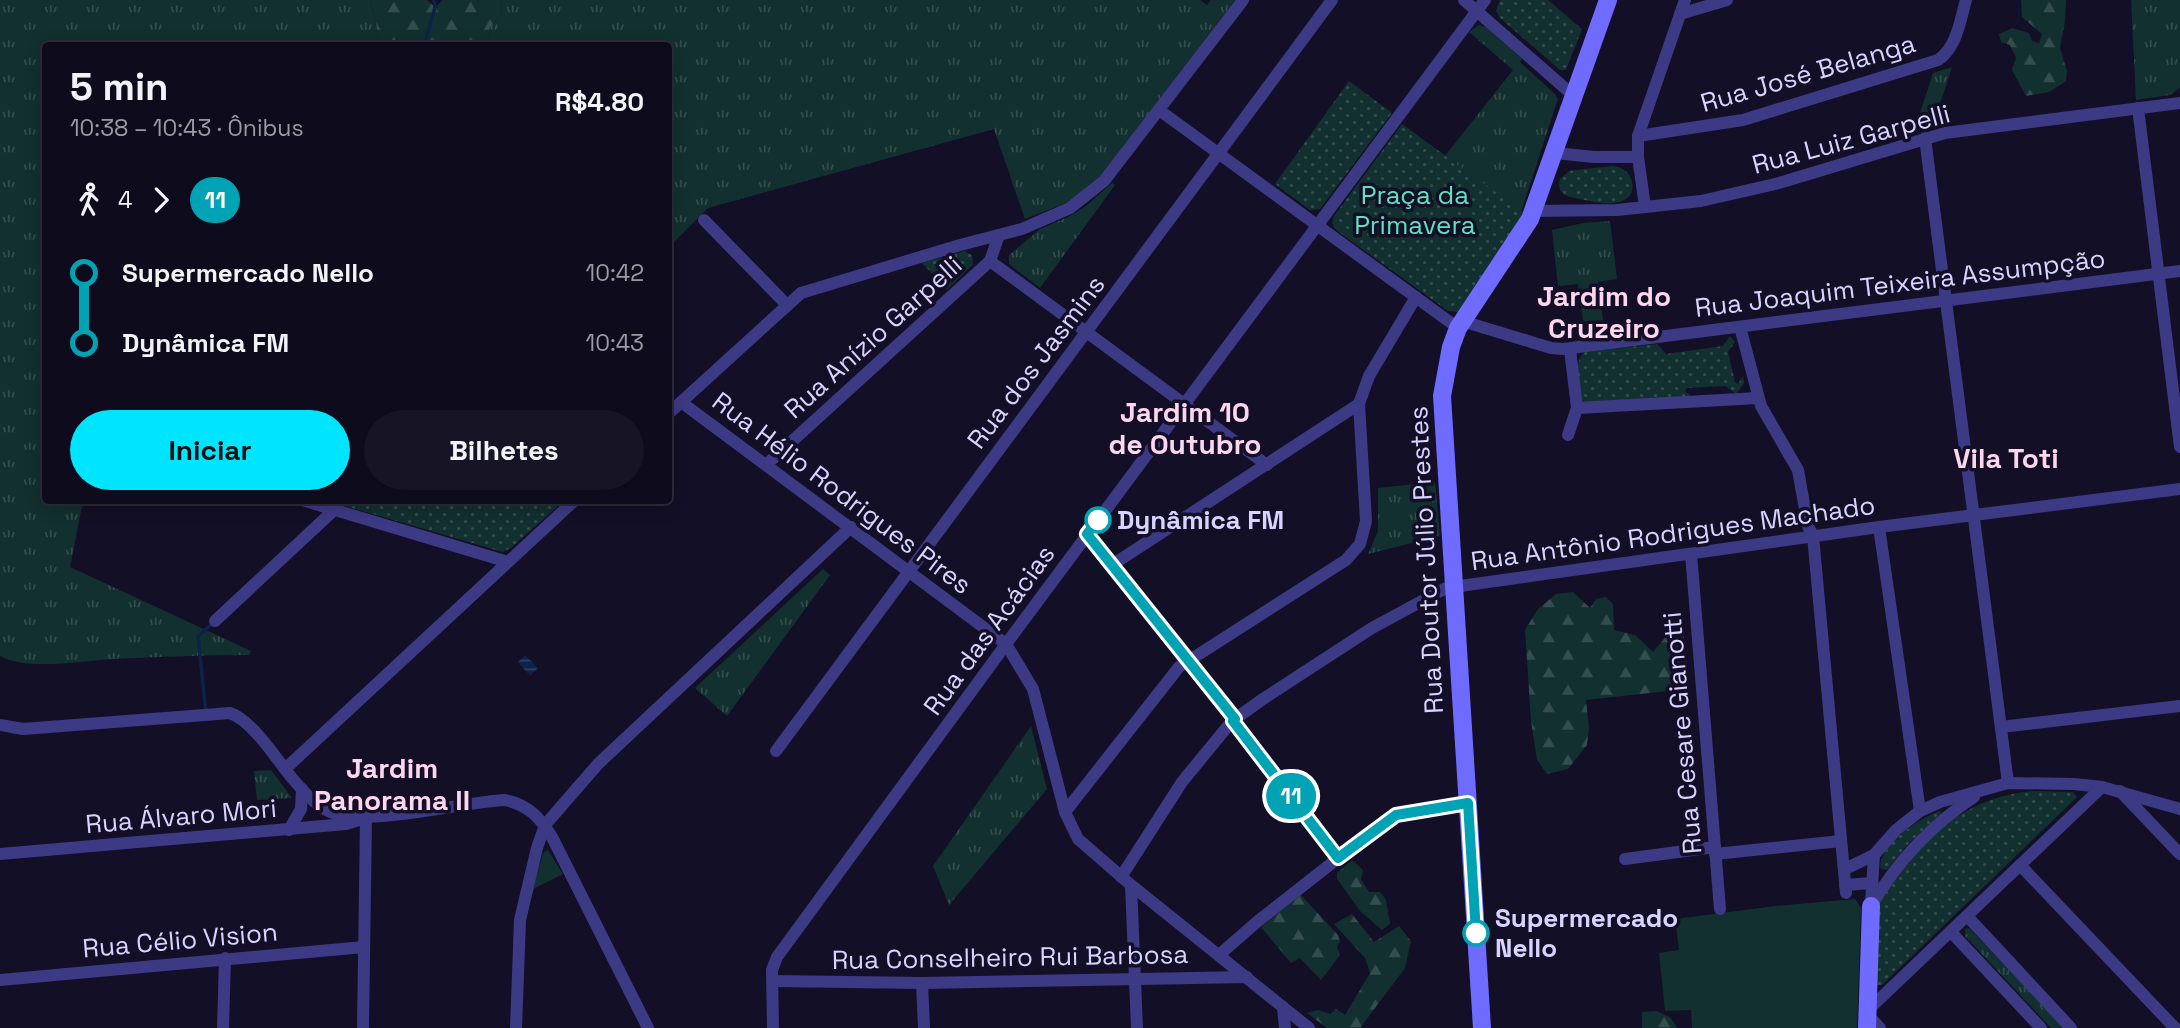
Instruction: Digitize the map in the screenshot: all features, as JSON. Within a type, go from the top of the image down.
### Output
[{"type":"street","points":[[672,410],[798,294],[811,288],[1022,229],[1056,215],[1092,193],[1243,0]]},
{"type":"street","name":"Rua dos Jasmins","points":[[776,751],[1332,0]]},
{"type":"street","points":[[1464,0],[1481,5],[1574,96]]},
{"type":"street","name":"Rua Doutor Júlio Prestes","points":[[1482,1028],[1441,409],[1444,382],[1460,325],[1533,211],[1608,0]]},
{"type":"street","points":[[1645,207],[1638,136],[1685,0]]},
{"type":"street","points":[[1680,14],[1727,0]]},
{"type":"street","name":"Rua José Belanga","points":[[1638,136],[1743,120],[1938,60],[1947,54],[1952,46],[1966,0]]},
{"type":"street","name":"Rua das Acácias","points":[[773,981],[774,961],[1087,534],[1481,5]]},
{"type":"street","name":"Rua Luiz Garpelli","points":[[1533,211],[1617,210],[1701,201],[1755,190],[1925,138],[2180,103]]},
{"type":"street","points":[[2138,108],[2180,447]]},
{"type":"street","name":"Rua Joaquim Teixeira Assumpção","points":[[1159,110],[1416,297],[1460,325],[1551,348],[1570,349],[2180,271]]},
{"type":"street","points":[[1925,138],[2008,783]]},
{"type":"street","points":[[1555,153],[1594,157],[1638,157]]},
{"type":"street","points":[[704,220],[786,304]]},
{"type":"street","name":"Rua Anízio Garpelli","points":[[767,464],[990,261],[999,235]]},
{"type":"street","points":[[990,261],[1267,465]]},
{"type":"street","points":[[1065,812],[1173,674],[1188,660],[1346,560],[1360,544],[1366,521],[1359,404],[1370,376],[1416,297]]},
{"type":"street","points":[[1740,327],[1758,398],[1798,470],[1808,526],[1813,536],[1846,889],[1872,883]]},
{"type":"street","points":[[1568,435],[1577,408],[1570,349]]},
{"type":"street","points":[[1577,408],[1758,398]]},
{"type":"street","name":"Rua Hélio Rodrigues Pires","points":[[681,402],[1006,644],[1032,689],[1065,812],[1082,844],[1309,1028]]},
{"type":"street","points":[[1112,565],[1359,404]]},
{"type":"street","name":"Rua Antônio Rodrigues Machado","points":[[1126,881],[1187,775],[1234,720],[1372,628],[1437,591],[1453,586],[1813,536],[2180,489]]},
{"type":"street","points":[[315,504],[508,562]]},
{"type":"street","points":[[285,769],[571,504]]},
{"type":"street","points":[[215,621],[334,510]]},
{"type":"street","points":[[516,1028],[520,920],[545,825],[607,755],[851,527]]},
{"type":"street","points":[[1879,527],[1920,811]]},
{"type":"street","points":[[1087,534],[1188,660],[1338,858]]},
{"type":"street","name":"Rua Cesare Gianotti","points":[[1690,554],[1720,909]]},
{"type":"street","points":[[2001,727],[2180,706]]},
{"type":"street","points":[[0,731],[230,713],[247,724],[302,789],[329,811],[366,818],[505,800],[524,806],[535,813],[545,825],[648,1028]]},
{"type":"street","points":[[0,724],[19,729]]},
{"type":"street","points":[[1845,869],[1874,855],[1896,831],[1920,811],[1940,802],[2008,783],[2102,787],[2180,809]]},
{"type":"street","points":[[1867,1018],[1967,916],[2102,787]]},
{"type":"street","points":[[289,830],[301,809],[302,789]]},
{"type":"street","points":[[1871,906],[1890,877],[1926,835],[1951,813],[1983,791]]},
{"type":"street","points":[[2120,791],[2180,854]]},
{"type":"street","name":"Rua Conselheiro Rui Barbosa","points":[[1219,955],[1338,858],[1396,815],[1468,803]]},
{"type":"street","points":[[363,1028],[366,818]]},
{"type":"street","name":"Rua Álvaro Mori","points":[[0,854],[289,830],[346,824],[366,818]]},
{"type":"street","points":[[1625,859],[1841,841]]},
{"type":"street","points":[[1867,1018],[1874,855]]},
{"type":"street","points":[[2020,865],[2175,1028]]},
{"type":"street","points":[[1126,881],[1138,1028]]},
{"type":"street","points":[[1967,916],[2071,1028]]},
{"type":"street","points":[[1951,932],[2041,1028]]},
{"type":"street","name":"Rua Célio Vision","points":[[0,980],[364,947]]},
{"type":"street","points":[[223,1028],[225,958]]},
{"type":"street","name":"Rua Conselheiro Rui Barbosa","points":[[773,981],[922,983],[1247,977]]},
{"type":"street","points":[[773,981],[773,1028]]},
{"type":"street","points":[[922,983],[924,1028]]},
{"type":"street","points":[[1283,1007],[1285,1028]]},
{"type":"street","points":[[1867,1018],[1880,1028]]},
{"type":"green space","points":[[0,0],[370,0],[378,42],[42,42],[42,504],[82,504],[70,567],[251,651],[249,655],[39,664],[11,661],[0,656]]},
{"type":"green space","points":[[370,0],[427,0],[435,7],[443,0],[502,0],[501,15],[490,28],[487,42],[378,42]]},
{"type":"green space","points":[[502,0],[1200,0],[1207,5],[1211,0],[1235,0],[1100,177],[1071,201],[1025,219],[994,129],[708,208],[672,244],[672,42],[487,42],[490,28],[501,15]]},
{"type":"green space","points":[[1500,0],[1548,0],[1582,29],[1566,70],[1560,70],[1500,18],[1496,11]]},
{"type":"green space","points":[[2021,0],[2066,0],[2060,48],[2067,71],[2066,81],[2049,92],[2026,96],[2012,70],[2016,58],[2010,45],[2001,42],[1999,34],[2012,28],[2029,33],[2032,41],[2039,43],[2042,34],[2022,17]]},
{"type":"green space","points":[[2131,0],[2180,0],[2180,88],[2170,95],[2136,100]]},
{"type":"green space","points":[[1479,25],[1486,27],[1522,59],[1520,62],[1558,99],[1521,212],[1445,156],[1513,70],[1469,32]]},
{"type":"green space","points":[[1952,67],[1934,122],[1915,129],[1933,73]]},
{"type":"green space","name":"Praça da Primavera","points":[[1349,81],[1392,113],[1320,209],[1310,210],[1275,184]]},
{"type":"green space","name":"Praça da Primavera","points":[[1402,124],[1524,213],[1458,312],[1448,311],[1336,230],[1332,223],[1334,216]]},
{"type":"green space","points":[[1611,166],[1625,171],[1632,182],[1632,192],[1620,202],[1604,203],[1570,197],[1560,190],[1560,179],[1569,171]]},
{"type":"green space","points":[[1112,183],[1115,185],[1040,288],[1009,264],[1009,255],[1040,229],[1086,206]]},
{"type":"green space","points":[[1610,221],[1617,279],[1598,282],[1605,335],[1585,337],[1578,284],[1558,286],[1552,230],[1583,223]]},
{"type":"green space","points":[[964,251],[972,255],[973,264],[947,290],[922,263]]},
{"type":"green space","points":[[1730,336],[1735,342],[1728,352],[1735,382],[1738,384],[1743,376],[1744,383],[1736,394],[1726,386],[1687,388],[1685,391],[1692,397],[1582,400],[1578,368],[1585,352],[1657,344],[1666,354],[1723,346]]},
{"type":"green space","points":[[1435,482],[1440,536],[1368,554],[1378,531],[1378,488]]},
{"type":"green space","points":[[338,504],[558,506],[503,552]]},
{"type":"green space","points":[[823,569],[830,575],[727,716],[695,688]]},
{"type":"green space","points":[[1573,592],[1590,608],[1596,599],[1606,597],[1613,604],[1614,630],[1635,635],[1653,652],[1669,633],[1683,631],[1687,669],[1677,690],[1586,700],[1589,728],[1587,745],[1568,769],[1547,774],[1537,760],[1531,721],[1525,630],[1538,609],[1556,594]]},
{"type":"green space","points":[[1031,726],[1047,789],[949,905],[933,866]]},
{"type":"green space","points":[[271,770],[292,798],[257,800],[254,771]]},
{"type":"green space","points":[[2032,791],[2073,792],[2077,797],[1882,985],[1877,985],[1878,910],[1886,893],[1910,860],[1938,830],[1972,808],[2011,794]]},
{"type":"green space","points":[[1939,811],[1942,813],[1909,843],[1887,870],[1881,869],[1881,860],[1892,842],[1911,826]]},
{"type":"green space","points":[[548,850],[563,874],[533,889],[543,853]]},
{"type":"green space","points":[[1352,860],[1363,870],[1361,879],[1369,892],[1380,892],[1386,900],[1390,924],[1382,930],[1361,912],[1337,879],[1337,873]]},
{"type":"green space","points":[[1301,895],[1338,935],[1340,941],[1337,947],[1340,955],[1321,980],[1300,958],[1291,963],[1261,927]]},
{"type":"green space","points":[[1855,899],[1861,908],[1857,1028],[1692,1028],[1691,1010],[1665,1011],[1659,953],[1679,950],[1675,919]]},
{"type":"green space","points":[[1352,914],[1374,942],[1399,926],[1411,941],[1405,968],[1360,1028],[1327,1028],[1307,1013],[1318,1010],[1330,1014],[1336,1009],[1345,1015],[1370,973],[1365,958],[1334,924]]},
{"type":"green space","points":[[1968,928],[2064,1028],[2051,1028],[1965,936],[1965,929]]},
{"type":"green space","points":[[1657,1011],[1671,1018],[1677,1028],[1642,1028],[1642,1012]]},
{"type":"water","points":[[525,655],[538,668],[530,676],[518,662]]},
{"type":"waterway","points":[[425,42],[435,7],[434,0]]},
{"type":"waterway","points":[[206,713],[198,636],[213,623]]},
{"type":"bus line","name":"11","points":[[1098,520],[1087,534],[1235,719],[1233,721],[1338,858],[1396,815],[1468,803],[1476,933]]},
{"type":"place","name":"Dynâmica FM","points":[[1098,520]]},
{"type":"place","name":"Supermercado Nello","points":[[1476,933]]},
{"type":"district","name":"Jardim do Cruzeiro","points":[[1604,312]]},
{"type":"district","name":"Jardim 10 de Outubro","points":[[1185,428]]},
{"type":"district","name":"Vila Toti","points":[[2006,458]]},
{"type":"district","name":"Jardim Panorama II","points":[[392,784]]}]
